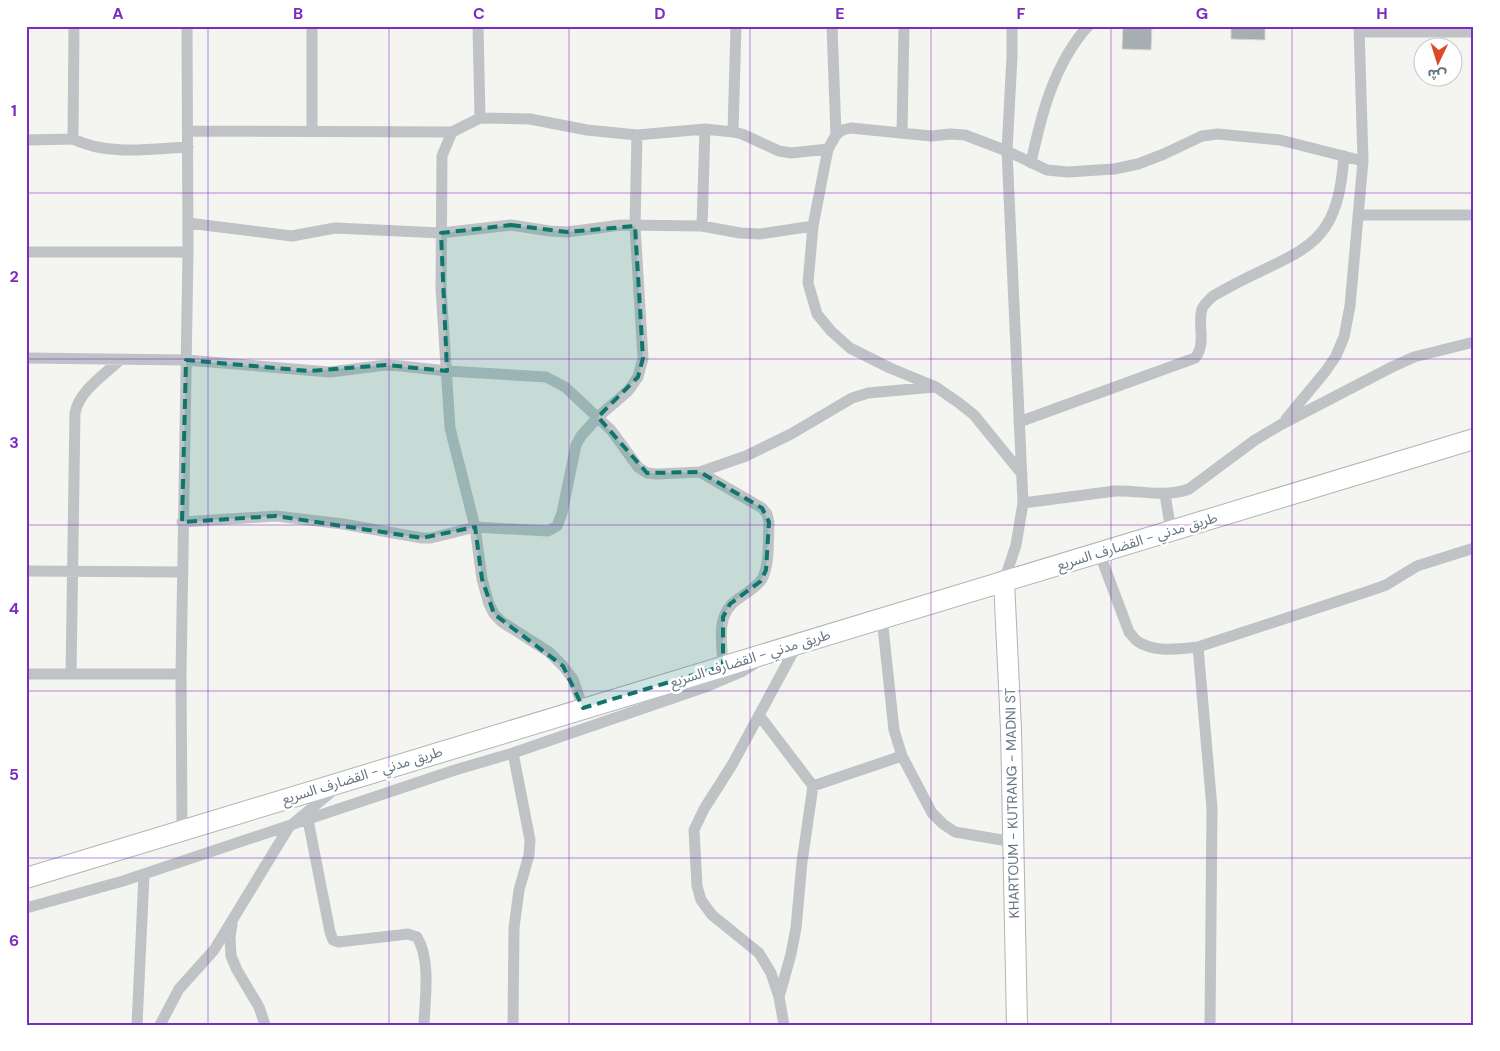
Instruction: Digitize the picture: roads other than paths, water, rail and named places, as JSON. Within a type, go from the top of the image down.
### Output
[{"type":"highway","name":"طريق مدني - القضارف السريع","points":[[26,878],[1474,439]]},
{"type":"highway","name":"KHARTOUM - KUTRANG - MADNI ST","points":[[1004,581],[1011,729],[1017,1025]]},
{"type":"street","points":[[73,139],[74,26]]},
{"type":"street","points":[[182,830],[182,522],[188,252],[188,26]]},
{"type":"street","points":[[312,26],[312,131]]},
{"type":"street","points":[[478,26],[480,118]]},
{"type":"street","points":[[733,132],[736,26]]},
{"type":"street","points":[[832,26],[836,135]]},
{"type":"street","points":[[902,134],[904,26]]},
{"type":"street","points":[[1004,581],[1016,544],[1023,503],[1007,151],[1012,26]]},
{"type":"street","points":[[1032,163],[1040,124],[1061,66],[1088,26]]},
{"type":"street","points":[[1282,424],[1325,372],[1336,356],[1344,337],[1350,306],[1363,161],[1359,29],[1474,32]]},
{"type":"street","points":[[188,131],[452,132],[480,118],[530,119],[587,130],[637,135],[705,129],[733,132],[742,134],[779,151],[790,153],[828,149]]},
{"type":"street","points":[[1022,474],[974,415],[936,387],[890,368],[850,348],[831,331],[817,314],[808,283],[813,226],[828,149],[836,135],[842,130],[852,128],[931,136],[965,135],[1007,151],[1047,170],[1068,172],[1114,169],[1138,164],[1202,136],[1218,134],[1280,140],[1363,161]]},
{"type":"street","points":[[702,226],[705,129]]},
{"type":"street","points":[[452,132],[442,156],[441,233],[441,289],[450,428],[475,527],[482,578],[489,604],[494,614],[502,622],[549,652],[563,666],[573,679],[583,708]]},
{"type":"street","points":[[182,522],[276,516],[343,524],[422,538],[431,538],[475,527],[548,531],[557,526],[562,513],[576,445],[581,436],[598,417],[628,391],[638,378],[643,358],[635,226],[637,135]]},
{"type":"street","points":[[26,140],[73,139],[84,145],[117,150],[188,147]]},
{"type":"street","points":[[1020,422],[1195,358],[1199,353],[1201,344],[1202,309],[1206,302],[1213,296],[1297,253],[1314,240],[1326,226],[1337,202],[1342,181],[1344,156]]},
{"type":"street","points":[[1358,215],[1474,215]]},
{"type":"street","points":[[188,223],[285,235],[335,228],[441,233],[511,225],[567,232],[605,227],[702,226],[740,233],[760,234],[813,226]]},
{"type":"street","points":[[26,252],[188,252]]},
{"type":"street","points":[[1023,503],[1123,490],[1165,494],[1179,493],[1189,489],[1255,440],[1282,424],[1392,367],[1414,357],[1474,342]]},
{"type":"street","points":[[26,358],[186,360],[316,372],[386,365],[546,377],[564,387],[598,417],[611,430],[638,466],[647,473],[657,474],[700,472],[746,456],[791,434],[852,398],[868,393],[936,387]]},
{"type":"street","points":[[71,674],[76,403],[82,395],[121,359]]},
{"type":"street","points":[[700,472],[762,508],[767,514],[769,522],[766,570],[761,581],[730,604],[723,617],[721,628],[722,666]]},
{"type":"street","points":[[1165,494],[1171,531]]},
{"type":"street","points":[[1099,552],[1129,632],[1137,641],[1155,648],[1172,649],[1198,647],[1366,592],[1386,585],[1417,566],[1474,548]]},
{"type":"street","points":[[26,571],[183,572]]},
{"type":"street","points":[[882,618],[894,730],[902,756],[932,813],[955,832],[1014,842]]},
{"type":"street","points":[[784,1025],[779,997],[771,973],[759,953],[712,915],[701,900],[697,886],[694,830],[697,820],[732,765],[798,643]]},
{"type":"street","points":[[1198,647],[1212,808],[1210,1025]]},
{"type":"street","points":[[26,908],[144,875],[455,770],[513,753],[708,686],[741,672],[777,649]]},
{"type":"street","points":[[26,674],[181,674]]},
{"type":"street","points":[[759,715],[813,786],[802,862],[796,928],[779,997]]},
{"type":"street","points":[[513,753],[530,840],[529,855],[519,890],[514,928],[514,1025]]},
{"type":"street","points":[[813,786],[902,756]]},
{"type":"street","points":[[160,1025],[180,989],[214,950],[289,827],[346,780]]},
{"type":"street","points":[[308,820],[333,940],[338,942],[408,934],[417,937],[421,944],[426,978],[424,1025]]},
{"type":"street","points":[[137,1025],[144,875]]},
{"type":"street","points":[[233,920],[230,938],[231,956],[241,978],[259,1007],[265,1025]]}]
